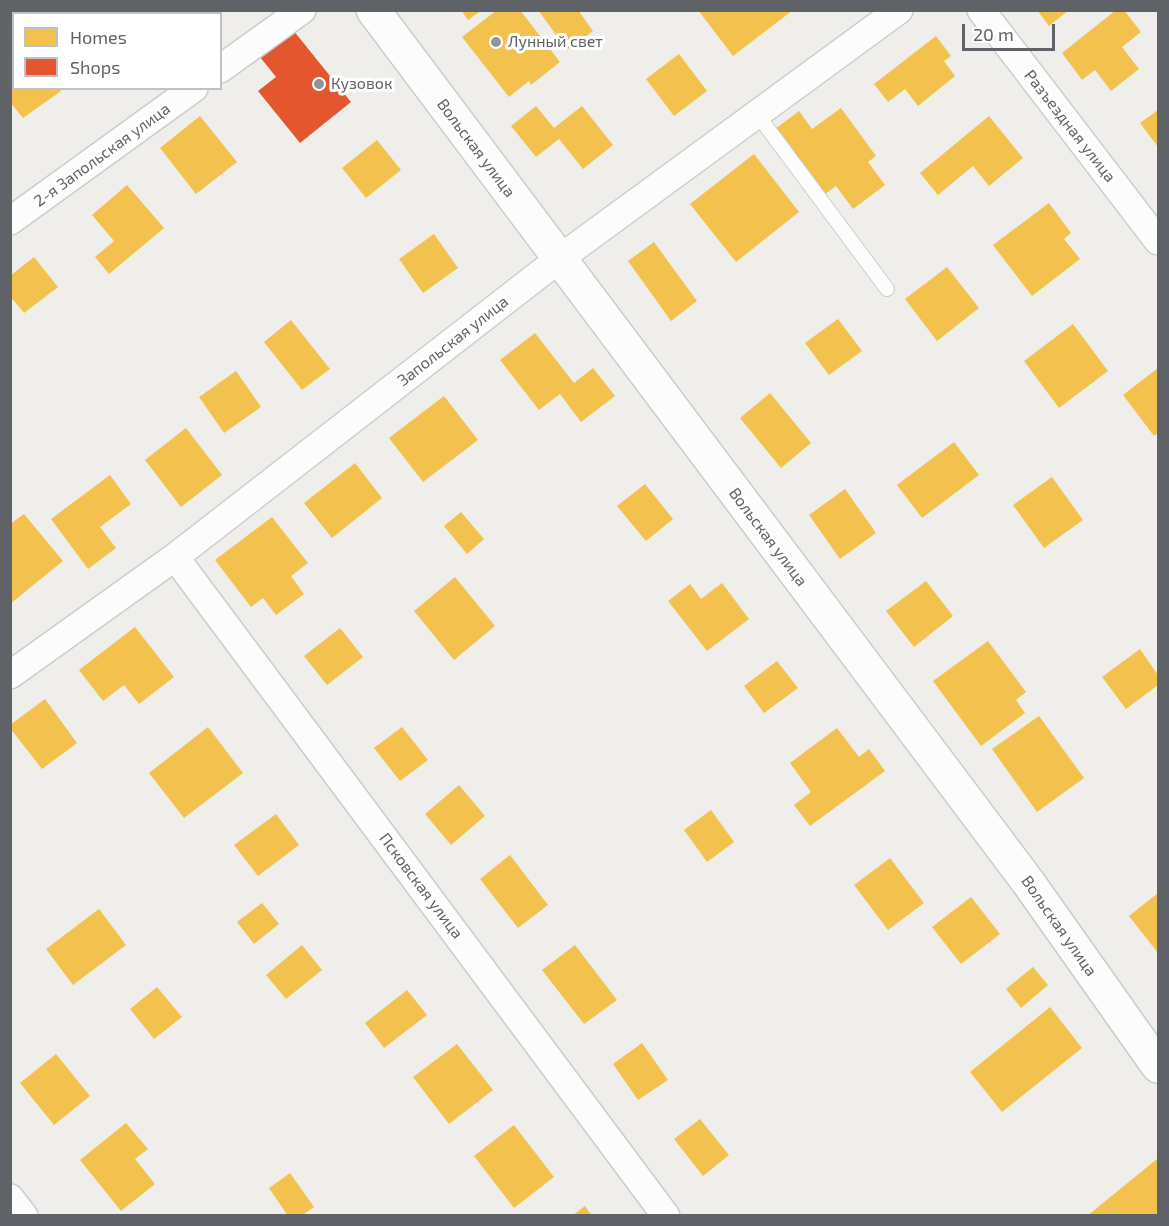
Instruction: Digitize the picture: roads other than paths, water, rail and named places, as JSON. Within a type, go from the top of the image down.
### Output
[{"type":"street","points":[[222,68],[302,10]]},
{"type":"street","name":"Вольская улица","points":[[373,10],[1028,882],[1158,1066]]},
{"type":"street","name":"Запольская улица","points":[[10,675],[175,557],[559,259],[899,10]]},
{"type":"street","name":"Разъездная улица","points":[[981,10],[1158,241]]},
{"type":"street","name":"2-я Запольская улица","points":[[10,220],[191,90]]},
{"type":"street","name":"Псковская улица","points":[[175,557],[666,1215]]},
{"type":"street","points":[[10,1198],[24,1215]]},
{"type":"lane","points":[[757,114],[887,289]]},
{"type":"place","name":"Лунный свет","points":[[496,42]]},
{"type":"place","name":"Кузовок","points":[[319,84]]}]
